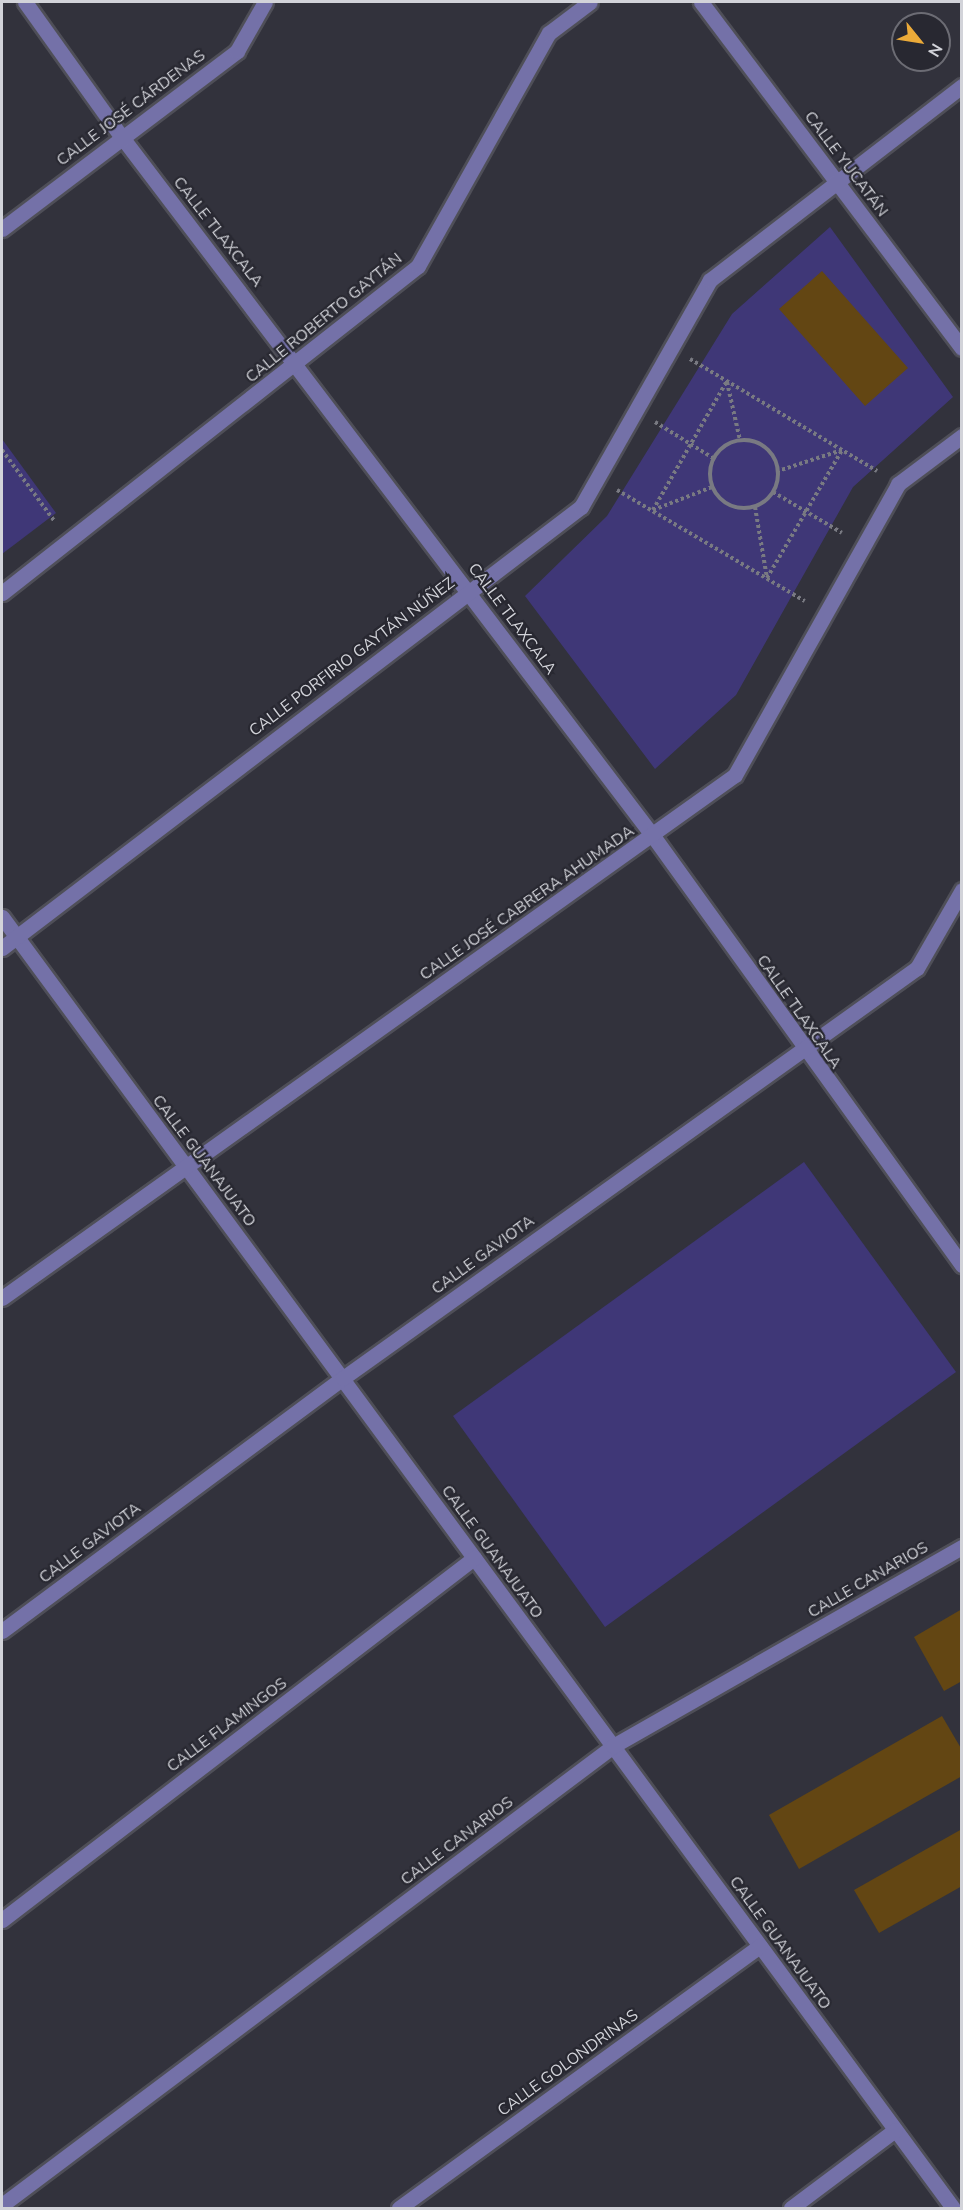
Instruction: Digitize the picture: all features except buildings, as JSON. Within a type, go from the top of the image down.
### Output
[{"type":"street","name":"CALLE TLAXCALA","points":[[25,2],[120,136],[296,364],[653,836],[802,1048],[962,1265]]},
{"type":"street","name":"CALLE JOSÉ CÁRDENAS","points":[[2,229],[120,136],[237,51],[265,2]]},
{"type":"street","name":"CALLE ROBERTO GAYTÁN","points":[[2,593],[418,266],[549,33],[590,2]]},
{"type":"street","name":"CALLE YUCATÁN","points":[[702,2],[962,348]]},
{"type":"street","name":"CALLE PORFIRIO GAYTÁN NÚÑEZ","points":[[2,948],[581,507],[710,280],[962,86]]},
{"type":"street","name":"CALLE JOSÉ CABRERA AHUMADA","points":[[2,1298],[184,1165],[653,836],[735,775],[898,484],[962,436]]},
{"type":"street","name":"CALLE GAVIOTA","points":[[2,1631],[343,1378],[917,968],[962,890]]},
{"type":"street","name":"CALLE GUANAJUATO","points":[[2,917],[953,2208]]},
{"type":"street","name":"CALLE CANARIOS","points":[[2,2205],[612,1746],[962,1547]]},
{"type":"street","name":"CALLE FLAMINGOS","points":[[2,1920],[474,1558]]},
{"type":"street","name":"CALLE GOLONDRINAS","points":[[399,2208],[760,1946]]},
{"type":"street","points":[[791,2208],[895,2130]]},
{"type":"path","points":[[672,348],[898,484]]},
{"type":"path","points":[[727,381],[740,440]]},
{"type":"path","points":[[652,510],[727,381]]},
{"type":"path","points":[[635,411],[713,458]]},
{"type":"path","points":[[713,458],[740,440]]},
{"type":"path","points":[[713,458],[712,487],[732,507],[755,507],[773,492],[778,471],[769,451],[740,440]]},
{"type":"path","points":[[2,450],[69,542]]},
{"type":"path","points":[[778,471],[842,450]]},
{"type":"path","points":[[767,579],[842,450]]},
{"type":"path","points":[[597,478],[826,614]]},
{"type":"path","points":[[652,510],[712,487]]},
{"type":"path","points":[[773,492],[864,546]]},
{"type":"path","points":[[755,507],[767,579]]},
{"type":"shaded area","points":[[830,227],[953,397],[853,487],[736,695],[655,769],[525,596],[607,516],[732,314]]},
{"type":"shaded area","points":[[2,439],[56,513],[2,554]]},
{"type":"shaded area","points":[[804,1162],[956,1372],[605,1627],[453,1416]]}]
